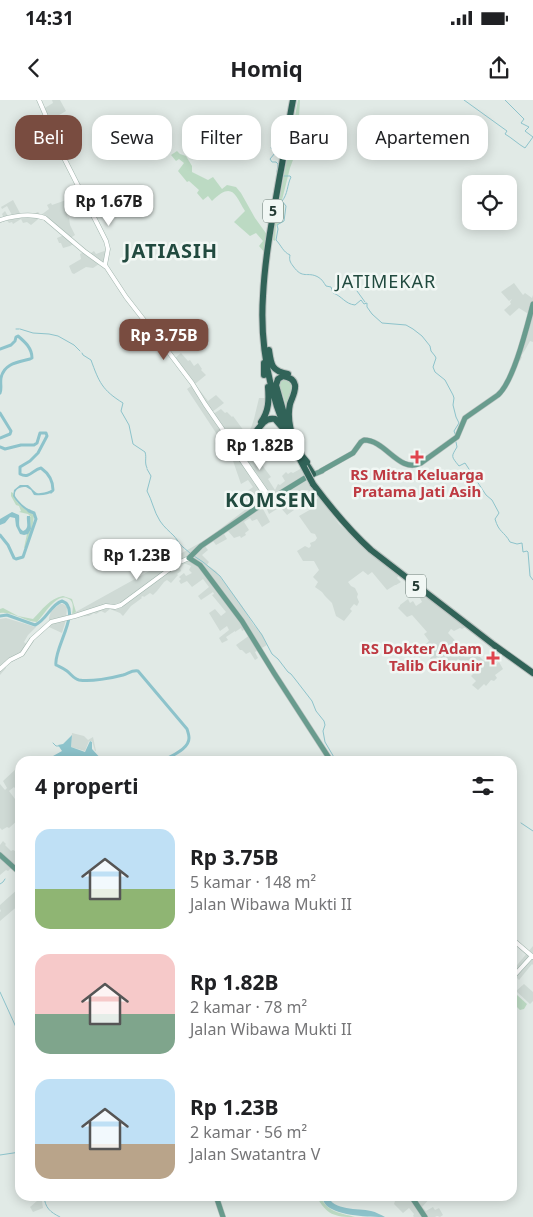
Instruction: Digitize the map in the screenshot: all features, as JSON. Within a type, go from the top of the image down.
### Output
[{"type":"highway","name":"5","points":[[294,100],[264,297],[264,338],[268,369],[278,413],[290,441],[304,466],[314,478],[333,510],[352,532],[371,550],[494,646],[533,672]]},
{"type":"highway","name":"5","points":[[264,338],[281,413],[304,466]]},
{"type":"highway","points":[[238,449],[265,417],[268,408],[264,338]]},
{"type":"highway","points":[[264,338],[272,367],[279,373],[291,376],[296,381],[297,388],[290,410],[290,426],[298,449],[314,478]]},
{"type":"highway","points":[[291,439],[276,385],[277,380],[282,376],[290,378],[295,384],[289,413],[289,426],[296,445],[314,478]]},
{"type":"highway","points":[[238,449],[265,421],[270,418],[274,419],[279,424],[294,454],[304,466]]},
{"type":"main road","points":[[39,100],[64,158],[108,247],[104,263],[106,267],[126,297],[192,383],[238,449],[268,497]]},
{"type":"main road","points":[[0,220],[13,216],[44,217],[106,267]]},
{"type":"main road","points":[[0,668],[22,654],[38,632],[51,622],[92,609],[121,605],[178,563],[191,556],[200,546],[268,497],[314,478],[322,470],[353,453],[364,440],[372,441],[382,446],[402,463],[416,466],[421,464],[458,436],[461,424],[465,418],[500,394],[507,383],[523,341],[533,304]]},
{"type":"main road","points":[[191,556],[233,608],[328,756]]},
{"type":"main road","points":[[1,856],[15,869]]},
{"type":"main road","points":[[517,945],[530,956],[517,972]]},
{"type":"main road","points":[[414,1201],[425,1217]]},
{"type":"shaded area","points":[[52,100],[60,100],[66,111],[59,115],[46,115],[43,109],[53,103]]},
{"type":"shaded area","points":[[69,199],[73,206],[71,208],[72,212],[67,215],[75,235],[69,239],[75,243],[70,246],[63,248],[57,238],[64,235],[42,216],[31,225],[27,222],[23,223],[21,219],[13,224],[7,220],[0,223],[0,217],[1,219],[4,218],[2,214],[5,211],[9,218],[13,217],[7,206],[2,209],[1,207],[13,200],[21,215],[31,215],[38,212],[41,215],[49,209],[47,205]]},
{"type":"shaded area","points":[[107,250],[103,267],[99,264],[93,268],[86,267],[74,274],[72,273],[69,266],[81,259],[80,254],[84,252],[88,255],[94,251],[96,254]]},
{"type":"shaded area","points":[[514,283],[523,295],[525,293],[532,298],[533,295],[533,342],[530,341],[520,361],[517,359],[530,315],[519,308],[510,316],[504,310],[511,304],[512,299],[509,301],[501,292]]},
{"type":"shaded area","points":[[181,353],[194,366],[198,363],[206,375],[195,384],[208,401],[216,395],[224,403],[212,412],[213,414],[221,409],[225,413],[227,412],[233,416],[244,431],[246,429],[248,431],[251,428],[259,398],[268,398],[265,415],[253,431],[262,439],[260,443],[250,448],[271,477],[268,479],[275,490],[278,484],[280,485],[285,481],[282,476],[286,472],[288,474],[293,473],[302,468],[318,493],[312,496],[308,490],[302,490],[288,498],[294,510],[287,515],[280,507],[269,514],[266,507],[263,509],[270,522],[262,527],[257,519],[252,521],[250,518],[244,522],[249,530],[245,533],[246,535],[241,538],[240,536],[234,538],[228,531],[224,534],[227,539],[216,545],[213,541],[205,546],[208,550],[202,555],[209,562],[207,565],[216,571],[262,634],[267,645],[255,652],[258,658],[255,660],[250,652],[246,654],[236,645],[250,635],[246,629],[242,631],[241,628],[235,631],[226,637],[228,640],[222,643],[219,638],[229,630],[227,626],[220,631],[209,613],[215,609],[221,616],[226,612],[212,595],[214,594],[213,592],[201,600],[198,596],[209,587],[203,579],[192,587],[187,581],[181,584],[179,577],[184,573],[186,576],[192,573],[189,570],[191,566],[186,564],[180,568],[181,571],[171,583],[167,580],[153,595],[150,593],[141,597],[123,616],[110,609],[105,613],[101,611],[89,616],[72,617],[72,614],[207,539],[250,506],[243,494],[253,487],[248,480],[241,484],[232,458],[224,446],[219,449],[215,443],[220,439],[187,389],[194,384],[175,358]]},
{"type":"shaded area","points":[[320,497],[339,524],[399,575],[397,578],[401,582],[387,590],[372,572],[368,575],[363,571],[348,582],[355,588],[359,602],[357,606],[354,604],[350,609],[352,611],[344,621],[336,616],[332,603],[315,587],[318,582],[313,577],[319,570],[314,561],[303,561],[297,551],[305,546],[309,548],[311,546],[310,543],[317,538],[299,516],[313,508],[311,503]]},
{"type":"shaded area","points":[[423,594],[466,627],[454,631],[451,629],[448,633],[471,657],[476,653],[484,661],[490,654],[492,656],[496,652],[500,657],[497,659],[497,663],[488,659],[494,666],[499,662],[503,669],[495,675],[497,678],[494,681],[491,680],[486,686],[484,684],[478,690],[472,685],[476,681],[471,676],[473,674],[467,667],[461,673],[457,670],[463,663],[458,659],[449,668],[444,664],[447,661],[443,659],[441,660],[437,657],[434,663],[430,659],[433,654],[427,648],[426,644],[429,641],[424,634],[427,632],[412,615],[407,617],[398,608],[408,599],[410,603],[413,601],[416,606],[422,602],[419,596]]},
{"type":"shaded area","points":[[60,604],[67,607],[62,633],[49,627],[51,611]]},
{"type":"shaded area","points":[[6,618],[37,626],[24,642],[29,646],[23,655],[5,666],[6,668],[0,675],[0,619]]},
{"type":"shaded area","points":[[72,733],[84,736],[88,740],[93,737],[96,751],[92,741],[89,741],[85,751],[71,747]]},
{"type":"shaded area","points":[[15,770],[15,788],[14,787],[9,791],[15,799],[15,823],[9,828],[7,827],[2,830],[0,828],[0,784],[5,790],[7,788],[3,781]]},
{"type":"shaded area","points":[[3,841],[11,851],[15,851],[15,866],[0,875],[0,845]]},
{"type":"shaded area","points":[[15,892],[15,908],[0,921],[0,905]]},
{"type":"shaded area","points":[[533,946],[533,965],[519,980],[517,978],[517,965]]},
{"type":"shaded area","points":[[524,984],[533,992],[533,1001],[530,1004],[517,990]]},
{"type":"shaded area","points":[[37,1201],[42,1201],[43,1208],[33,1212],[30,1207]]},
{"type":"shaded area","points":[[395,1201],[427,1201],[422,1207],[426,1211],[433,1207],[435,1210],[439,1208],[443,1215],[440,1217],[414,1217],[409,1208],[403,1213],[394,1204]]},
{"type":"green space","points":[[298,100],[300,100],[299,115],[295,115]]},
{"type":"green space","points":[[177,151],[182,155],[182,160],[188,160],[192,166],[192,172],[208,180],[213,177],[222,189],[227,185],[236,187],[268,236],[265,253],[259,246],[263,241],[256,233],[250,236],[234,222],[245,211],[235,195],[229,191],[224,192],[212,201],[208,196],[203,200],[197,193],[199,190],[189,181],[187,182],[178,171],[184,163],[179,159],[176,161],[172,154]]},
{"type":"green space","points":[[287,160],[293,160],[282,200],[284,206],[283,222],[276,225],[275,241],[273,240]]},
{"type":"green space","points":[[282,377],[294,384],[287,409],[283,395],[278,387]]},
{"type":"green space","points":[[273,432],[276,436],[280,434],[286,440],[280,443],[280,448],[269,441],[266,443],[264,440]]},
{"type":"green space","points":[[11,492],[18,503],[34,515],[32,527],[27,547],[24,548],[27,534],[31,529],[31,517],[28,514],[19,512],[21,511],[19,506],[16,505]]},
{"type":"green space","points":[[63,596],[72,599],[76,612],[72,614],[72,602],[64,597],[55,601],[37,622],[0,613],[0,609],[3,608],[18,616],[33,619],[50,602]]},
{"type":"green space","points":[[517,995],[527,1004],[524,1009],[520,1010],[517,1007]]},
{"type":"green space","points":[[320,1201],[323,1201],[334,1211],[355,1217],[332,1214]]},
{"type":"water","points":[[20,485],[28,485],[37,493],[54,491],[47,494],[34,495],[26,487],[16,490],[15,496],[26,508],[31,510],[31,513],[20,506],[13,496],[14,490]]},
{"type":"water","points":[[12,512],[19,515],[19,526],[23,531],[27,527],[27,516],[30,516],[31,529],[28,534],[20,534],[15,518],[10,517],[5,523],[0,525],[0,519]]},
{"type":"water","points":[[72,735],[71,747],[85,752],[90,741],[92,742],[92,749],[98,756],[53,756],[62,751],[58,745],[63,744]]},
{"type":"water","points":[[323,1201],[331,1201],[340,1207],[371,1211],[385,1217],[371,1217],[339,1212]]},
{"type":"waterway","points":[[464,100],[507,131],[505,134],[525,148],[533,137]]},
{"type":"waterway","points":[[505,100],[524,119],[521,123],[529,127],[525,131],[533,137]]},
{"type":"waterway","points":[[271,158],[272,162],[278,164],[277,172]]},
{"type":"waterway","points":[[284,176],[291,177],[282,201],[286,206],[284,221],[277,225],[276,240],[290,255],[292,265],[302,274],[314,275],[319,278],[326,286],[331,287],[333,293],[349,303],[355,305],[361,300],[364,304],[367,303],[367,307],[372,314],[382,323],[406,325],[422,336],[436,358],[433,367],[435,372],[445,380],[453,395],[453,405],[459,423],[454,431],[456,436]]},
{"type":"waterway","points":[[357,291],[365,302]]},
{"type":"waterway","points":[[20,329],[33,333],[58,336],[74,345],[80,351]]},
{"type":"waterway","points":[[0,349],[11,345],[18,336],[26,343],[32,354],[32,358],[12,364],[5,369],[1,378],[0,393]]},
{"type":"waterway","points":[[82,353],[91,360],[99,380],[110,394],[123,403],[121,411],[129,425],[133,444],[145,452],[147,468]]},
{"type":"waterway","points":[[0,413],[11,431],[10,434],[0,438]]},
{"type":"waterway","points":[[0,447],[5,449],[21,445],[34,445],[37,443],[40,433],[46,433],[47,436],[38,453],[20,467],[20,474],[29,475],[41,468],[51,480],[53,487],[51,492]]},
{"type":"waterway","points":[[456,442],[457,447],[453,458],[459,466],[465,463],[486,495],[492,500],[499,513],[495,519],[500,530],[510,542],[522,543],[523,552],[528,552],[530,576],[533,580]]},
{"type":"waterway","points":[[147,469],[151,476],[147,491],[158,517],[163,525],[191,554]]},
{"type":"waterway","points":[[0,535],[8,545],[14,558],[23,557],[36,519],[34,513],[29,511]]},
{"type":"waterway","points":[[194,556],[220,576],[262,635],[272,654],[291,674],[312,701],[316,711],[324,721],[325,742],[333,756]]},
{"type":"waterway","points":[[0,616],[7,615],[35,625],[43,620],[58,603],[62,601],[68,605],[70,612],[69,621],[56,658],[56,665],[79,680],[95,680],[138,671],[188,731],[187,745],[171,756]]},
{"type":"waterway","points":[[53,743],[59,746]]},
{"type":"waterway","points":[[521,823],[533,831]]},
{"type":"waterway","points":[[0,884],[5,879]]},
{"type":"waterway","points":[[0,992],[15,1025]]},
{"type":"waterway","points":[[0,1155],[15,1153]]},
{"type":"waterway","points":[[45,1201],[49,1209],[60,1217]]},
{"type":"place","name":"RS Mitra Keluarga Pratama Jati Asih","points":[[417,457]]},
{"type":"place","name":"RS Dokter Adam Talib Cikunir","points":[[493,658]]},
{"type":"district","name":"JATIASIH","points":[[171,251]]},
{"type":"district","name":"JATIMEKAR","points":[[386,282]]},
{"type":"district","name":"KOMSEN","points":[[271,500]]}]
